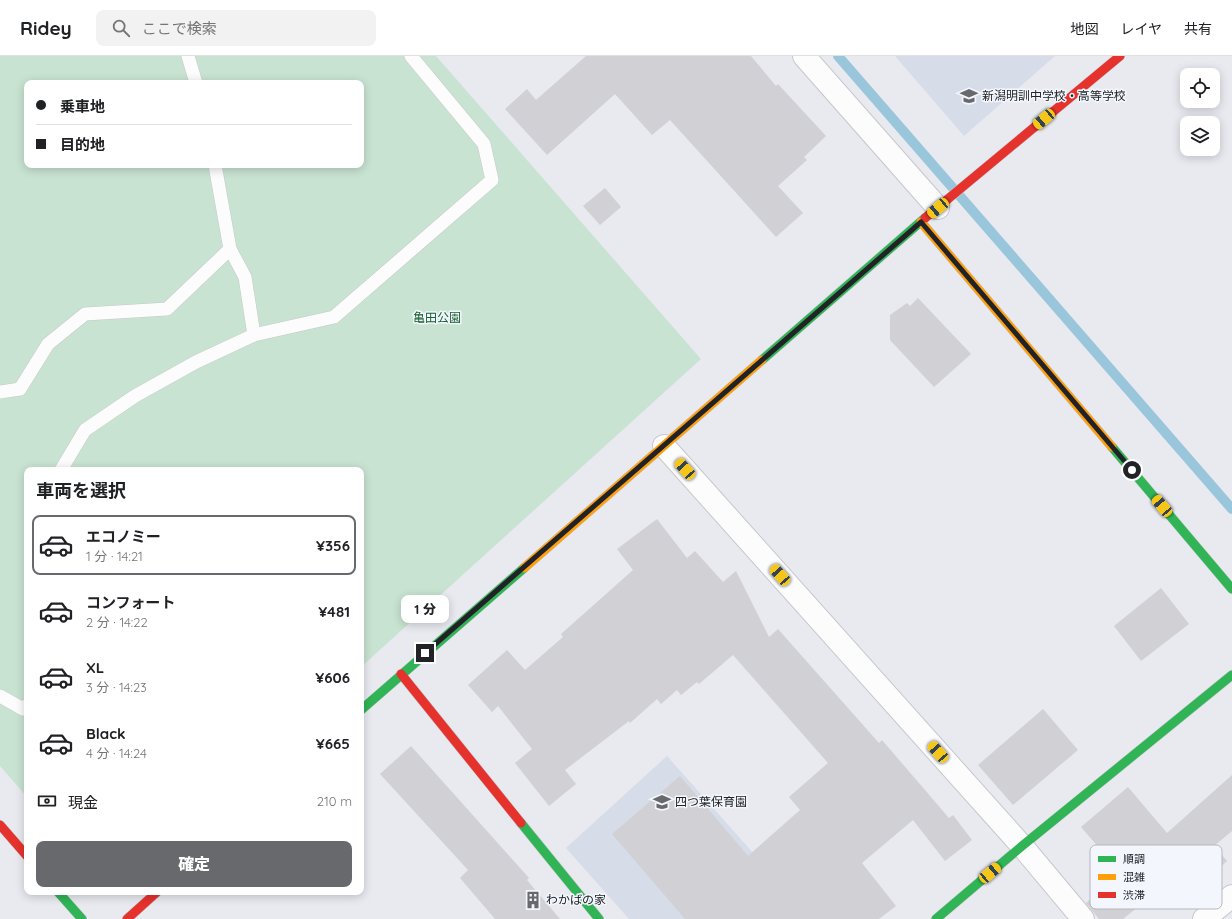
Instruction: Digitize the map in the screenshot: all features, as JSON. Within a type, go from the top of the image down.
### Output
[{"type":"street","points":[[804,56],[938,208]]},
{"type":"street","points":[[364,707],[921,222],[1120,56]]},
{"type":"street","points":[[921,222],[1232,589]]},
{"type":"street","points":[[664,446],[1022,846],[1083,919]]},
{"type":"street","points":[[401,674],[599,919]]},
{"type":"street","points":[[936,919],[1022,846],[1232,675]]},
{"type":"street","points":[[0,824],[24,852]]},
{"type":"street","points":[[61,895],[82,919]]},
{"type":"street","points":[[126,919],[154,895]]},
{"type":"street","points":[[1222,904],[1232,896]]},
{"type":"street","points":[[1204,919],[1216,909]]},
{"type":"lane","points":[[188,56],[195,80]]},
{"type":"lane","points":[[63,467],[84,430],[135,396],[196,362],[254,335],[334,317],[492,180],[484,144],[410,56]]},
{"type":"lane","points":[[216,168],[230,249],[245,277],[254,335]]},
{"type":"lane","points":[[0,392],[20,389],[48,344],[85,314],[167,309],[230,249]]},
{"type":"lane","points":[[0,696],[23,709],[24,708]]},
{"type":"shaded area","name":"新潟明訓中学校・高等学校","points":[[895,56],[1055,56],[964,136]]},
{"type":"shaded area","name":"四つ葉保育園","points":[[667,756],[771,873],[718,919],[629,919],[566,848]]},
{"type":"green space","name":"亀田公園","points":[[0,56],[436,56],[701,359],[364,664],[364,467],[24,467],[24,794],[0,766]]},
{"type":"building","points":[[586,56],[751,56],[776,86],[778,84],[826,136],[804,157],[807,160],[778,186],[803,213],[776,237],[670,120],[652,135],[615,94],[547,155],[505,109],[527,89],[536,100]]},
{"type":"building","points":[[605,188],[621,207],[600,225],[583,206]]},
{"type":"building","points":[[918,298],[971,354],[934,387],[890,340],[890,315],[907,303],[910,306]]},
{"type":"building","points":[[657,519],[687,558],[695,551],[723,582],[736,571],[769,637],[778,629],[879,743],[882,740],[949,818],[953,815],[972,840],[945,861],[913,820],[862,863],[896,906],[879,919],[685,919],[612,834],[680,776],[748,856],[800,810],[789,797],[828,763],[733,655],[699,684],[697,682],[681,695],[677,690],[661,704],[657,699],[630,723],[629,721],[565,770],[576,784],[549,806],[515,763],[532,749],[498,706],[492,712],[468,685],[507,650],[525,670],[563,637],[561,634],[633,570],[617,549]]},
{"type":"building","points":[[1161,588],[1189,624],[1141,661],[1114,626]]},
{"type":"building","points":[[1043,709],[1078,750],[1013,805],[978,765]]},
{"type":"building","points":[[411,746],[529,878],[527,880],[560,919],[495,919],[460,878],[468,870],[380,774]]},
{"type":"building","points":[[1232,775],[1232,831],[1215,845],[1097,845],[1081,827],[1128,787],[1167,833]]},
{"type":"building","points":[[1222,855],[1227,861],[1222,866]]},
{"type":"building","points":[[1090,900],[1090,908],[1086,903]]},
{"type":"building","points":[[1091,909],[1135,909],[1123,919],[1099,919]]},
{"type":"waterway","points":[[838,56],[1232,509]]},
{"type":"traffic: fast","points":[[762,360],[925,218]]},
{"type":"traffic: fast","points":[[1112,447],[1232,589]]},
{"type":"traffic: fast","points":[[364,707],[524,568]]},
{"type":"traffic: fast","points":[[936,919],[1022,846],[1232,675]]},
{"type":"traffic: fast","points":[[521,823],[599,919]]},
{"type":"traffic: fast","points":[[61,895],[82,919]]},
{"type":"traffic: slow","points":[[921,222],[1112,447]]},
{"type":"traffic: slow","points":[[524,568],[762,360]]},
{"type":"traffic: jam","points":[[925,218],[1120,56]]},
{"type":"traffic: jam","points":[[401,674],[521,823]]},
{"type":"traffic: jam","points":[[0,825],[24,853]]},
{"type":"traffic: jam","points":[[127,919],[154,895]]},
{"type":"place","name":"新潟明訓中学校・高等学校","points":[[969,96]]},
{"type":"place","name":"四つ葉保育園","points":[[662,802]]},
{"type":"place","name":"わかばの家","points":[[533,900]]},
{"type":"route","points":[[425,653],[921,222],[1132,470]]}]
